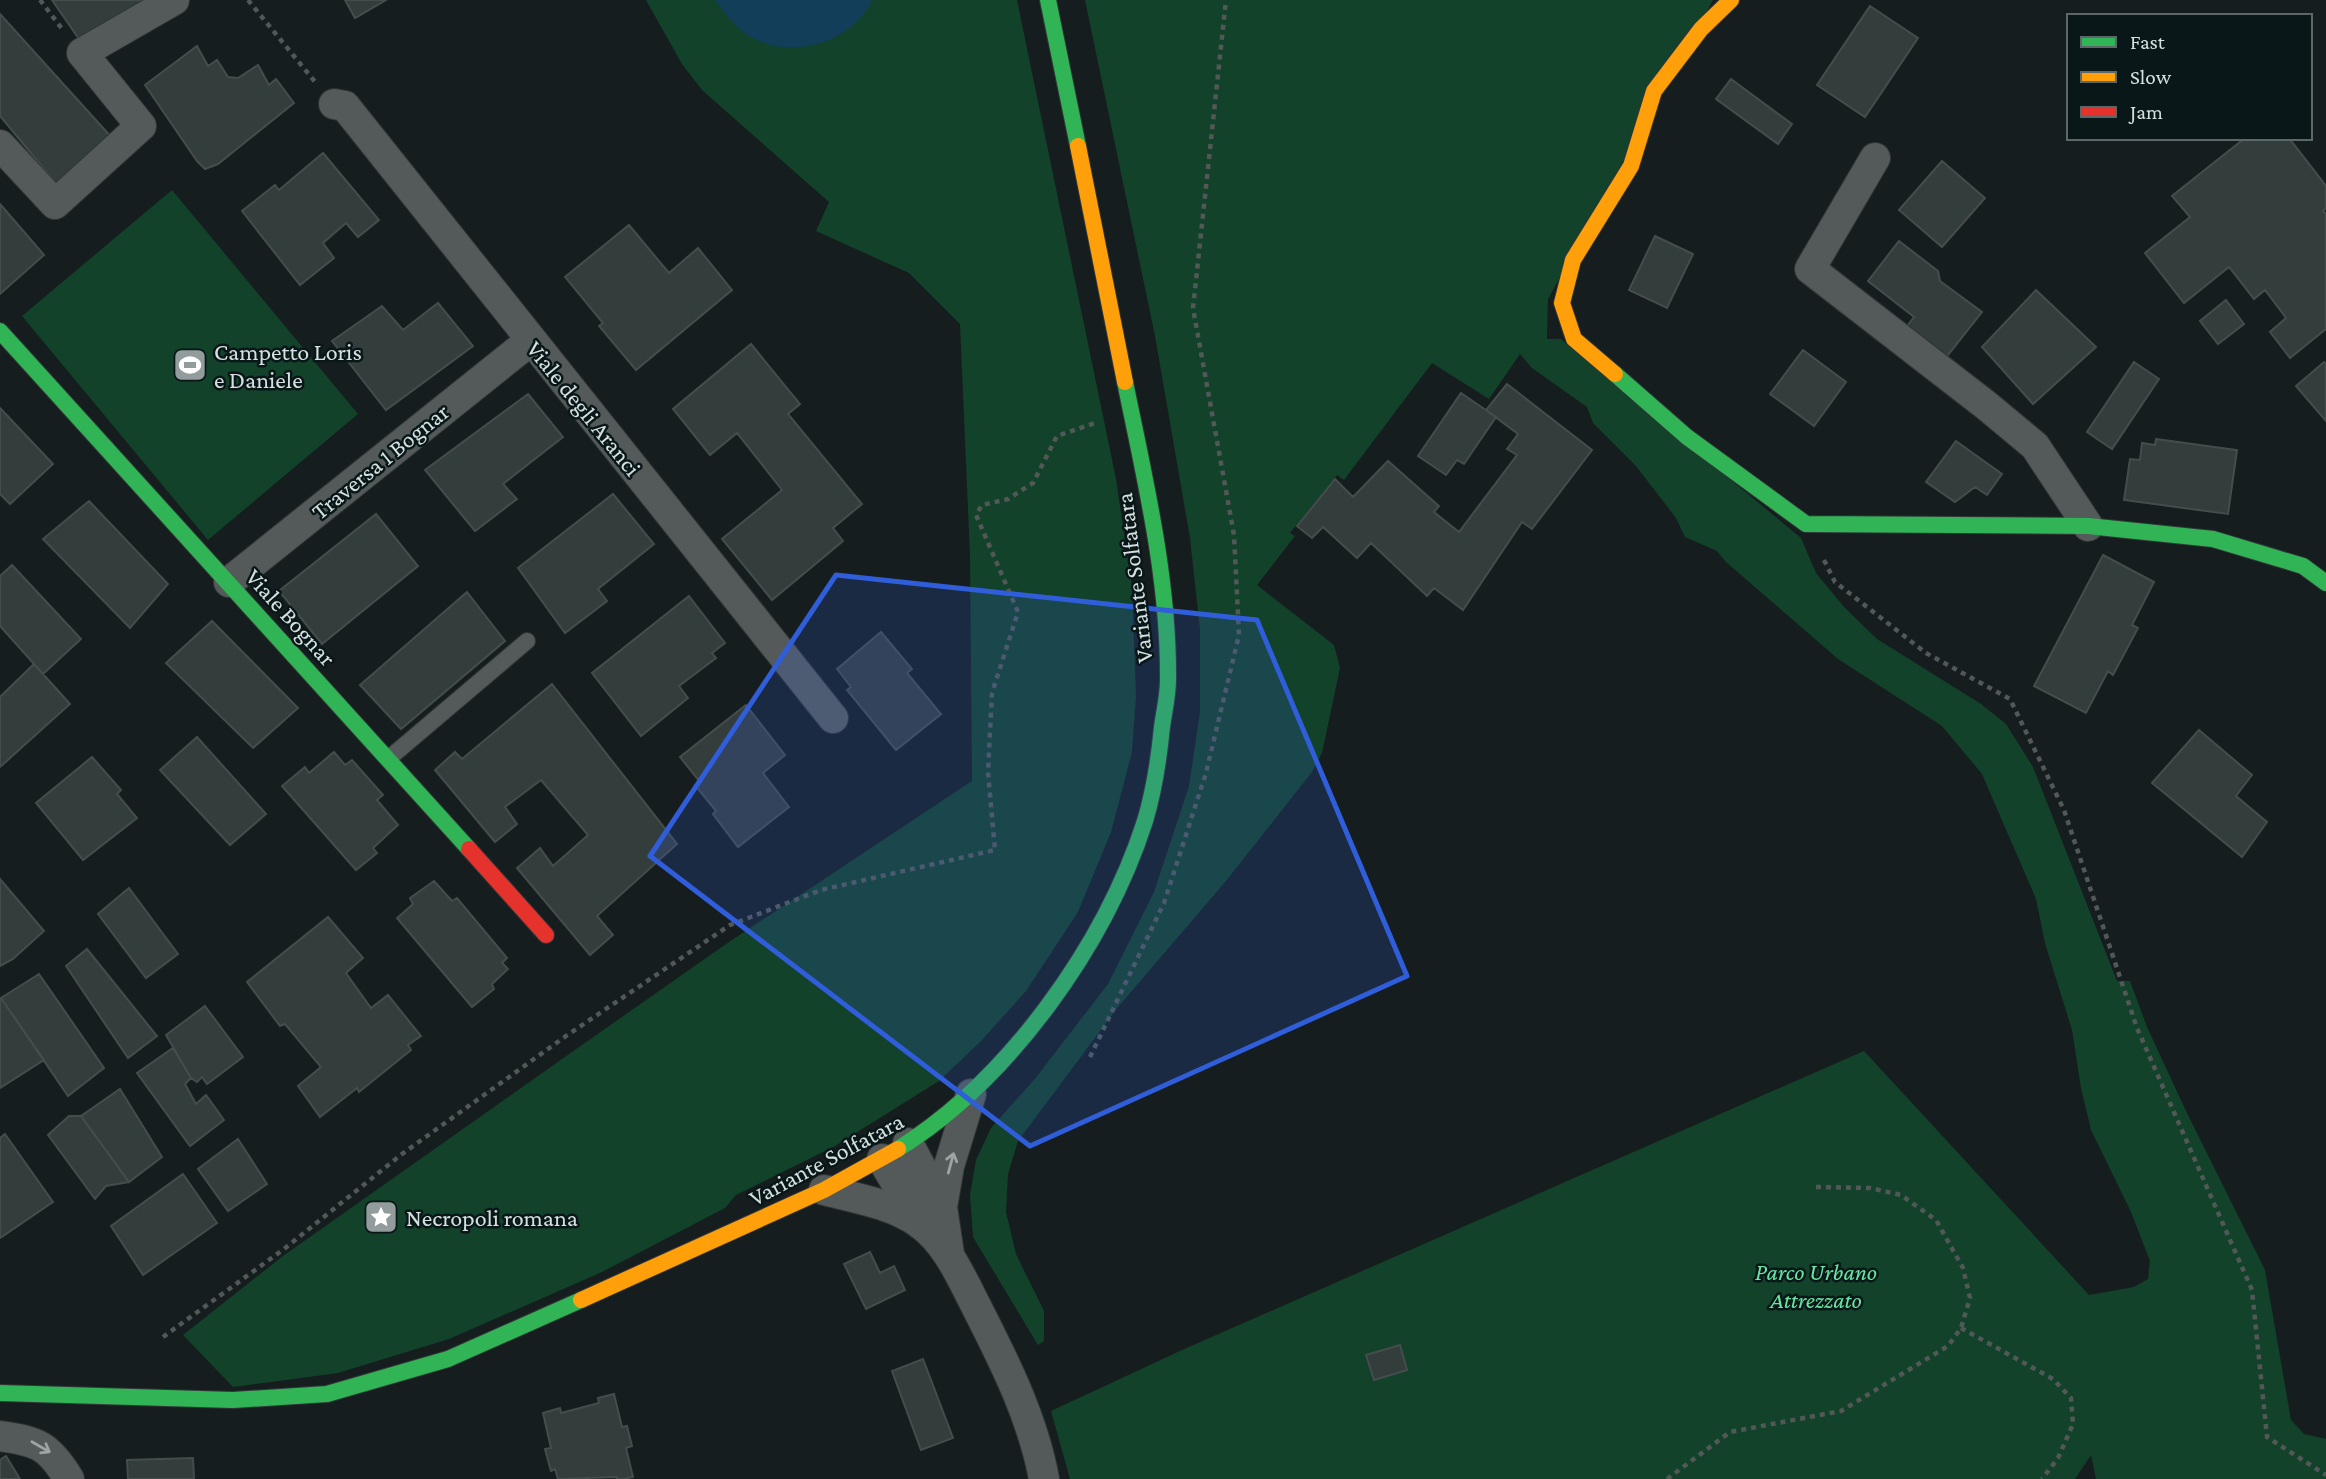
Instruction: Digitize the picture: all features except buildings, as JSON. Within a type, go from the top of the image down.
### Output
[{"type":"main road","name":"Variante Solfatara","points":[[0,1393],[233,1400],[327,1394],[449,1359],[824,1190],[908,1143],[927,1131],[971,1094],[1017,1045],[1076,967],[1117,891],[1145,821],[1160,756],[1168,682],[1165,612],[1154,523],[1048,0]]},
{"type":"main road","points":[[1731,0],[1701,29],[1654,91],[1631,166],[1573,260],[1562,303],[1574,340],[1688,437],[1806,524],[2088,526],[2213,539],[2303,566],[2326,583]]},
{"type":"main road","name":"Viale Bognar","points":[[0,331],[546,935]]},
{"type":"street","points":[[0,145],[55,204],[141,126],[82,53],[174,0]]},
{"type":"street","name":"Viale degli Aranci","points":[[334,104],[345,106],[833,718]]},
{"type":"street","points":[[1875,158],[1810,269],[2035,446],[2088,526]]},
{"type":"street","name":"Traversa 1 Bognar","points":[[229,582],[530,341]]},
{"type":"street","points":[[931,1215],[971,1094]]},
{"type":"street","points":[[908,1143],[931,1215],[1010,1371],[1044,1479]]},
{"type":"street","points":[[882,1158],[931,1215]]},
{"type":"street","points":[[824,1190],[887,1207],[931,1215]]},
{"type":"street","points":[[0,1436],[42,1445],[54,1456],[69,1479]]},
{"type":"lane","points":[[388,759],[527,641]]},
{"type":"path","points":[[40,0],[82,53]]},
{"type":"path","points":[[248,0],[334,104]]},
{"type":"path","points":[[1090,1057],[1164,903],[1206,773],[1239,635],[1234,535],[1193,308],[1226,0]]},
{"type":"path","points":[[163,1337],[284,1249],[401,1154],[566,1036],[730,925],[821,890],[995,850],[988,772],[992,693],[1018,612],[976,515],[982,505],[1007,499],[1033,484],[1057,436],[1106,419]]},
{"type":"path","points":[[1806,524],[1835,582],[1926,653],[2010,699],[2064,810],[2137,1028],[2252,1290],[2267,1437],[2326,1475]]},
{"type":"path","points":[[1667,1479],[1730,1432],[1840,1411],[1948,1346],[1961,1328],[1970,1298],[1964,1268],[1936,1220],[1901,1195],[1870,1188],[1816,1187]]},
{"type":"path","points":[[1961,1328],[2053,1379],[2071,1398],[2073,1424],[2058,1458],[2042,1479]]},
{"type":"highlighted area","points":[[836,575],[1257,620],[1407,976],[1030,1146],[650,856]]},
{"type":"green space","points":[[646,0],[1017,0],[1116,479],[1132,587],[1136,696],[1132,752],[1111,832],[1078,912],[1026,991],[981,1041],[939,1081],[835,1146],[736,1195],[725,1208],[602,1272],[449,1339],[338,1373],[233,1387],[183,1335],[283,1256],[562,1059],[726,944],[972,781],[970,556],[960,324],[909,273],[816,231],[829,202],[702,90],[682,64]]},
{"type":"green space","name":"Parco Urbano Attrezzato","points":[[1085,0],[1713,0],[1548,299],[1547,339],[1561,339],[1801,538],[1816,573],[1844,607],[1877,639],[1981,704],[2006,724],[2033,767],[2117,981],[2130,981],[2147,1027],[2186,1111],[2265,1270],[2291,1420],[2304,1434],[2326,1439],[2326,1479],[2096,1479],[2091,1455],[2075,1479],[1070,1479],[1051,1411],[1182,1350],[1864,1051],[2089,1295],[2134,1287],[2148,1279],[2150,1261],[2131,1212],[2091,1130],[2072,1030],[2045,943],[2036,899],[1982,774],[1942,726],[1838,659],[1726,562],[1717,551],[1685,537],[1676,518],[1636,466],[1593,423],[1587,407],[1532,368],[1520,354],[1489,399],[1432,363],[1344,480],[1337,475],[1290,533],[1295,536],[1257,585],[1334,645],[1340,668],[1322,753],[1312,772],[1226,881],[1118,1007],[1018,1141],[1008,1174],[1006,1212],[1016,1254],[1044,1311],[1044,1341],[1038,1345],[973,1237],[970,1195],[976,1160],[991,1128],[1034,1080],[1108,984],[1154,892],[1189,786],[1200,712],[1200,630],[1190,538],[1155,336]]},
{"type":"green space","name":"Campetto Loris e Daniele","points":[[172,190],[358,414],[208,540],[22,316]]},
{"type":"water","points":[[715,0],[872,0],[864,14],[839,35],[808,46],[791,47],[775,46],[752,38],[734,24]]},
{"type":"traffic: fast","points":[[1048,0],[1078,146]]},
{"type":"traffic: fast","points":[[0,331],[469,849]]},
{"type":"traffic: fast","points":[[1615,374],[1687,437],[1806,524],[2088,526],[2213,539],[2303,566],[2326,583]]},
{"type":"traffic: fast","points":[[898,1149],[939,1120],[978,1086],[1048,1006],[1079,961],[1105,915],[1145,821],[1156,774],[1167,698],[1167,642],[1160,567],[1125,382]]},
{"type":"traffic: fast","points":[[0,1393],[233,1400],[327,1394],[448,1359],[581,1300]]},
{"type":"traffic: slow","points":[[1615,374],[1574,339],[1562,303],[1573,260],[1631,166],[1654,91],[1701,29],[1731,0]]},
{"type":"traffic: slow","points":[[1078,146],[1125,382]]},
{"type":"traffic: slow","points":[[581,1300],[824,1190],[898,1149]]},
{"type":"traffic: jam","points":[[469,849],[546,935]]},
{"type":"place","name":"Campetto Loris e Daniele","points":[[190,365]]},
{"type":"place","name":"Necropoli romana","points":[[381,1217]]}]
